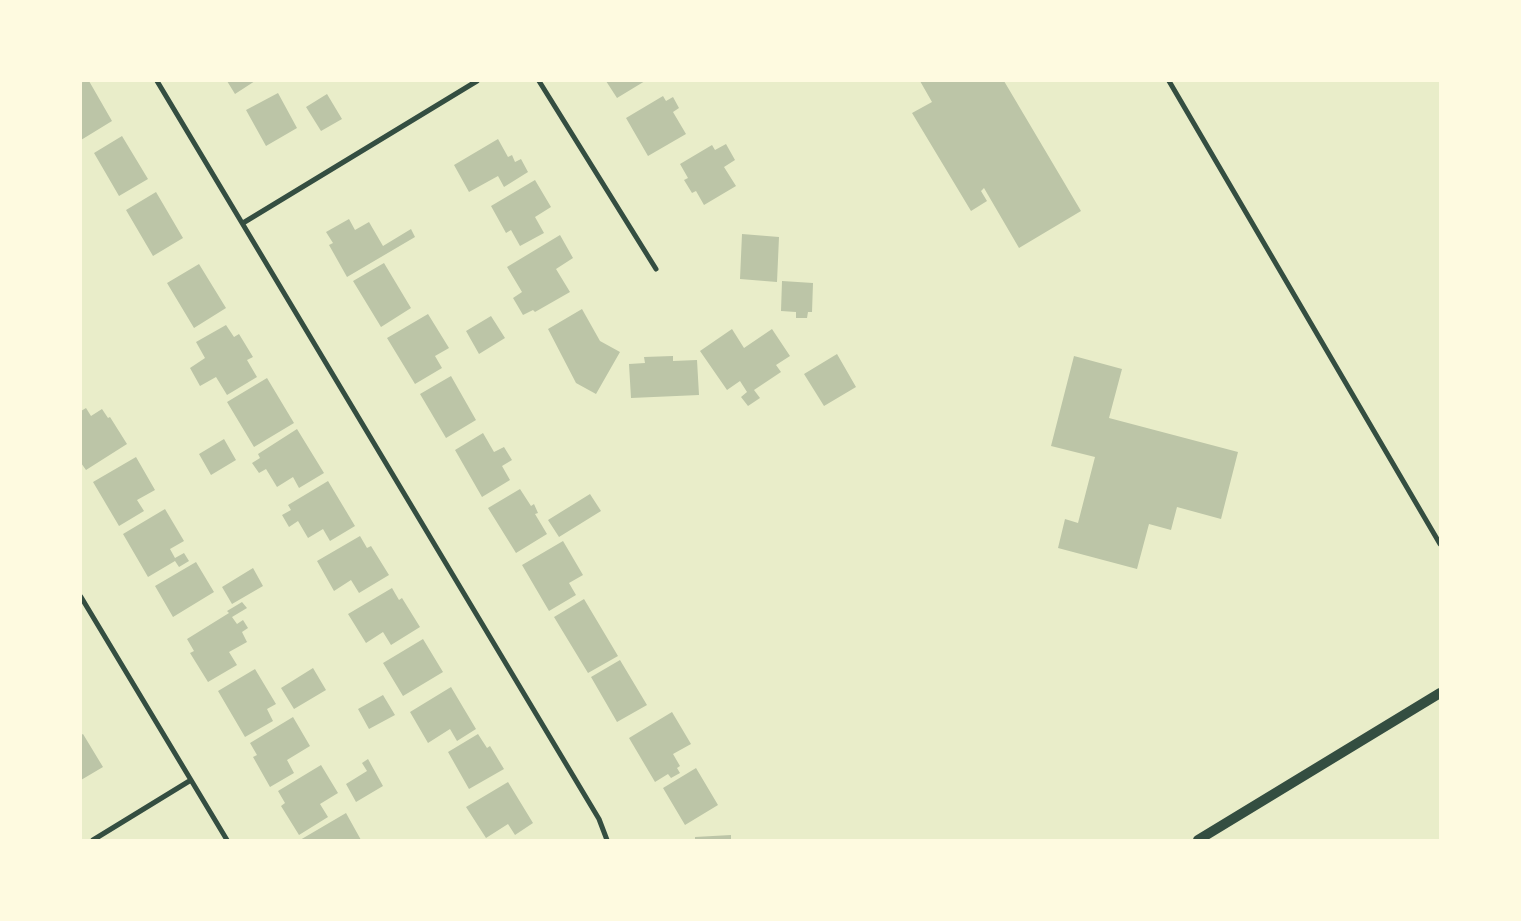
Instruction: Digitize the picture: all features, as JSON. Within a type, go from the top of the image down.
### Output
[{"type":"main road","points":[[1198,840],[1440,694]]},
{"type":"street","points":[[157,81],[594,810],[607,840]]},
{"type":"street","points":[[242,223],[477,81]]},
{"type":"street","points":[[539,81],[656,268]]},
{"type":"street","points":[[1169,81],[1440,544]]},
{"type":"street","points":[[81,597],[226,840]]},
{"type":"street","points":[[93,840],[191,780]]},
{"type":"building","points":[[89,81],[112,121],[81,140],[81,83]]},
{"type":"building","points":[[227,81],[255,81],[235,94]]},
{"type":"building","points":[[606,81],[645,81],[617,98]]},
{"type":"building","points":[[920,81],[1004,81],[1081,211],[1019,248],[984,188],[981,191],[987,201],[971,211],[912,113],[932,102]]},
{"type":"building","points":[[278,93],[297,128],[266,146],[246,110]]},
{"type":"building","points":[[327,94],[342,119],[321,131],[306,107]]},
{"type":"building","points":[[663,96],[666,101],[673,97],[679,108],[673,112],[686,134],[648,156],[626,118]]},
{"type":"building","points":[[122,136],[148,179],[119,196],[94,153]]},
{"type":"building","points":[[498,139],[508,157],[512,155],[515,162],[521,159],[528,172],[504,187],[498,176],[469,192],[454,165]]},
{"type":"building","points":[[726,144],[735,160],[724,167],[736,186],[704,205],[696,191],[692,193],[684,180],[688,178],[680,164],[712,145],[715,150]]},
{"type":"building","points":[[535,180],[551,207],[535,217],[544,233],[520,246],[511,230],[506,233],[491,206]]},
{"type":"building","points":[[156,192],[183,238],[153,256],[126,210]]},
{"type":"building","points":[[349,219],[355,230],[369,222],[383,246],[411,229],[415,237],[347,277],[329,245],[333,243],[326,232]]},
{"type":"building","points":[[742,234],[779,237],[777,282],[740,279]]},
{"type":"building","points":[[560,235],[573,258],[556,269],[570,292],[535,312],[533,310],[523,315],[513,298],[522,292],[507,267]]},
{"type":"building","points":[[384,263],[411,308],[381,327],[353,281]]},
{"type":"building","points":[[199,264],[226,308],[194,328],[167,283]]},
{"type":"building","points":[[782,281],[813,283],[812,312],[808,312],[807,318],[796,318],[796,312],[781,311]]},
{"type":"building","points":[[582,309],[600,341],[620,352],[596,394],[576,383],[548,329]]},
{"type":"building","points":[[428,314],[449,348],[435,356],[442,368],[415,384],[387,338]]},
{"type":"building","points":[[491,316],[505,338],[479,354],[466,331]]},
{"type":"building","points":[[226,325],[234,337],[239,334],[253,357],[247,360],[257,377],[227,395],[216,377],[200,386],[190,368],[205,358],[196,342]]},
{"type":"building","points":[[732,329],[744,348],[772,329],[790,356],[776,365],[781,372],[754,390],[760,398],[748,406],[741,397],[747,392],[740,381],[727,390],[700,351]]},
{"type":"building","points":[[837,354],[856,387],[824,406],[804,374]]},
{"type":"building","points":[[673,356],[673,361],[697,360],[699,395],[631,398],[629,364],[645,363],[644,357]]},
{"type":"building","points":[[1074,356],[1122,369],[1109,418],[1238,452],[1221,519],[1177,507],[1171,530],[1149,524],[1137,569],[1058,548],[1065,519],[1078,523],[1095,457],[1051,446]]},
{"type":"building","points":[[451,376],[476,420],[446,438],[420,394]]},
{"type":"building","points":[[267,378],[294,423],[254,447],[227,402]]},
{"type":"building","points":[[86,408],[91,416],[102,409],[108,418],[110,417],[127,444],[86,470],[81,463],[81,411]]},
{"type":"building","points":[[297,429],[324,473],[299,488],[293,477],[277,487],[266,469],[259,473],[252,463],[260,458],[258,454]]},
{"type":"building","points":[[483,433],[494,452],[504,447],[512,460],[502,466],[510,480],[482,497],[455,450]]},
{"type":"building","points":[[224,439],[236,460],[211,475],[199,454]]},
{"type":"building","points":[[136,457],[155,490],[137,500],[144,511],[119,526],[93,482]]},
{"type":"building","points":[[328,481],[355,526],[330,541],[323,529],[308,538],[298,521],[289,527],[282,515],[291,510],[288,505]]},
{"type":"building","points":[[520,489],[531,506],[534,504],[538,513],[535,514],[547,534],[516,553],[488,508]]},
{"type":"building","points":[[590,494],[601,511],[559,537],[548,520]]},
{"type":"building","points":[[165,509],[184,541],[170,549],[175,558],[184,553],[189,561],[179,567],[175,561],[148,577],[123,534]]},
{"type":"building","points":[[360,536],[367,548],[371,546],[389,575],[359,593],[351,580],[334,591],[317,561]]},
{"type":"building","points":[[563,541],[583,575],[569,583],[576,595],[549,611],[522,565]]},
{"type":"building","points":[[196,562],[214,592],[173,617],[155,586]]},
{"type":"building","points":[[253,568],[263,586],[232,604],[222,587]]},
{"type":"building","points":[[392,588],[399,600],[402,598],[420,627],[391,645],[383,632],[366,643],[348,614]]},
{"type":"building","points":[[584,599],[618,656],[588,673],[554,617]]},
{"type":"building","points":[[242,602],[247,608],[232,617],[237,624],[243,620],[248,628],[242,632],[247,642],[229,652],[237,665],[208,682],[190,653],[194,651],[187,639],[229,613],[227,611]]},
{"type":"building","points":[[423,639],[443,672],[403,696],[383,663]]},
{"type":"building","points":[[620,660],[647,705],[617,722],[591,677]]},
{"type":"building","points":[[313,668],[326,690],[294,709],[281,688]]},
{"type":"building","points":[[255,669],[276,704],[267,709],[273,721],[245,737],[218,691]]},
{"type":"building","points":[[451,687],[476,729],[457,741],[450,729],[428,743],[410,712]]},
{"type":"building","points":[[383,695],[395,715],[369,729],[358,709]]},
{"type":"building","points":[[672,712],[691,744],[673,754],[680,766],[677,768],[680,773],[671,778],[668,774],[655,782],[629,738]]},
{"type":"building","points":[[293,717],[310,746],[287,760],[294,773],[270,787],[253,757],[257,755],[250,743]]},
{"type":"building","points":[[83,734],[103,767],[81,780],[81,735]]},
{"type":"building","points":[[478,734],[487,748],[490,746],[504,769],[469,789],[448,752]]},
{"type":"building","points":[[368,759],[383,786],[356,802],[346,784],[367,771],[362,763]]},
{"type":"building","points":[[321,765],[338,793],[320,804],[328,817],[299,835],[281,806],[285,803],[278,791]]},
{"type":"building","points":[[696,768],[718,805],[685,825],[663,788]]},
{"type":"building","points":[[508,782],[533,823],[515,835],[508,824],[486,838],[466,807]]},
{"type":"building","points":[[346,813],[361,840],[300,840]]},
{"type":"building","points":[[731,835],[731,840],[695,840],[695,837]]}]
